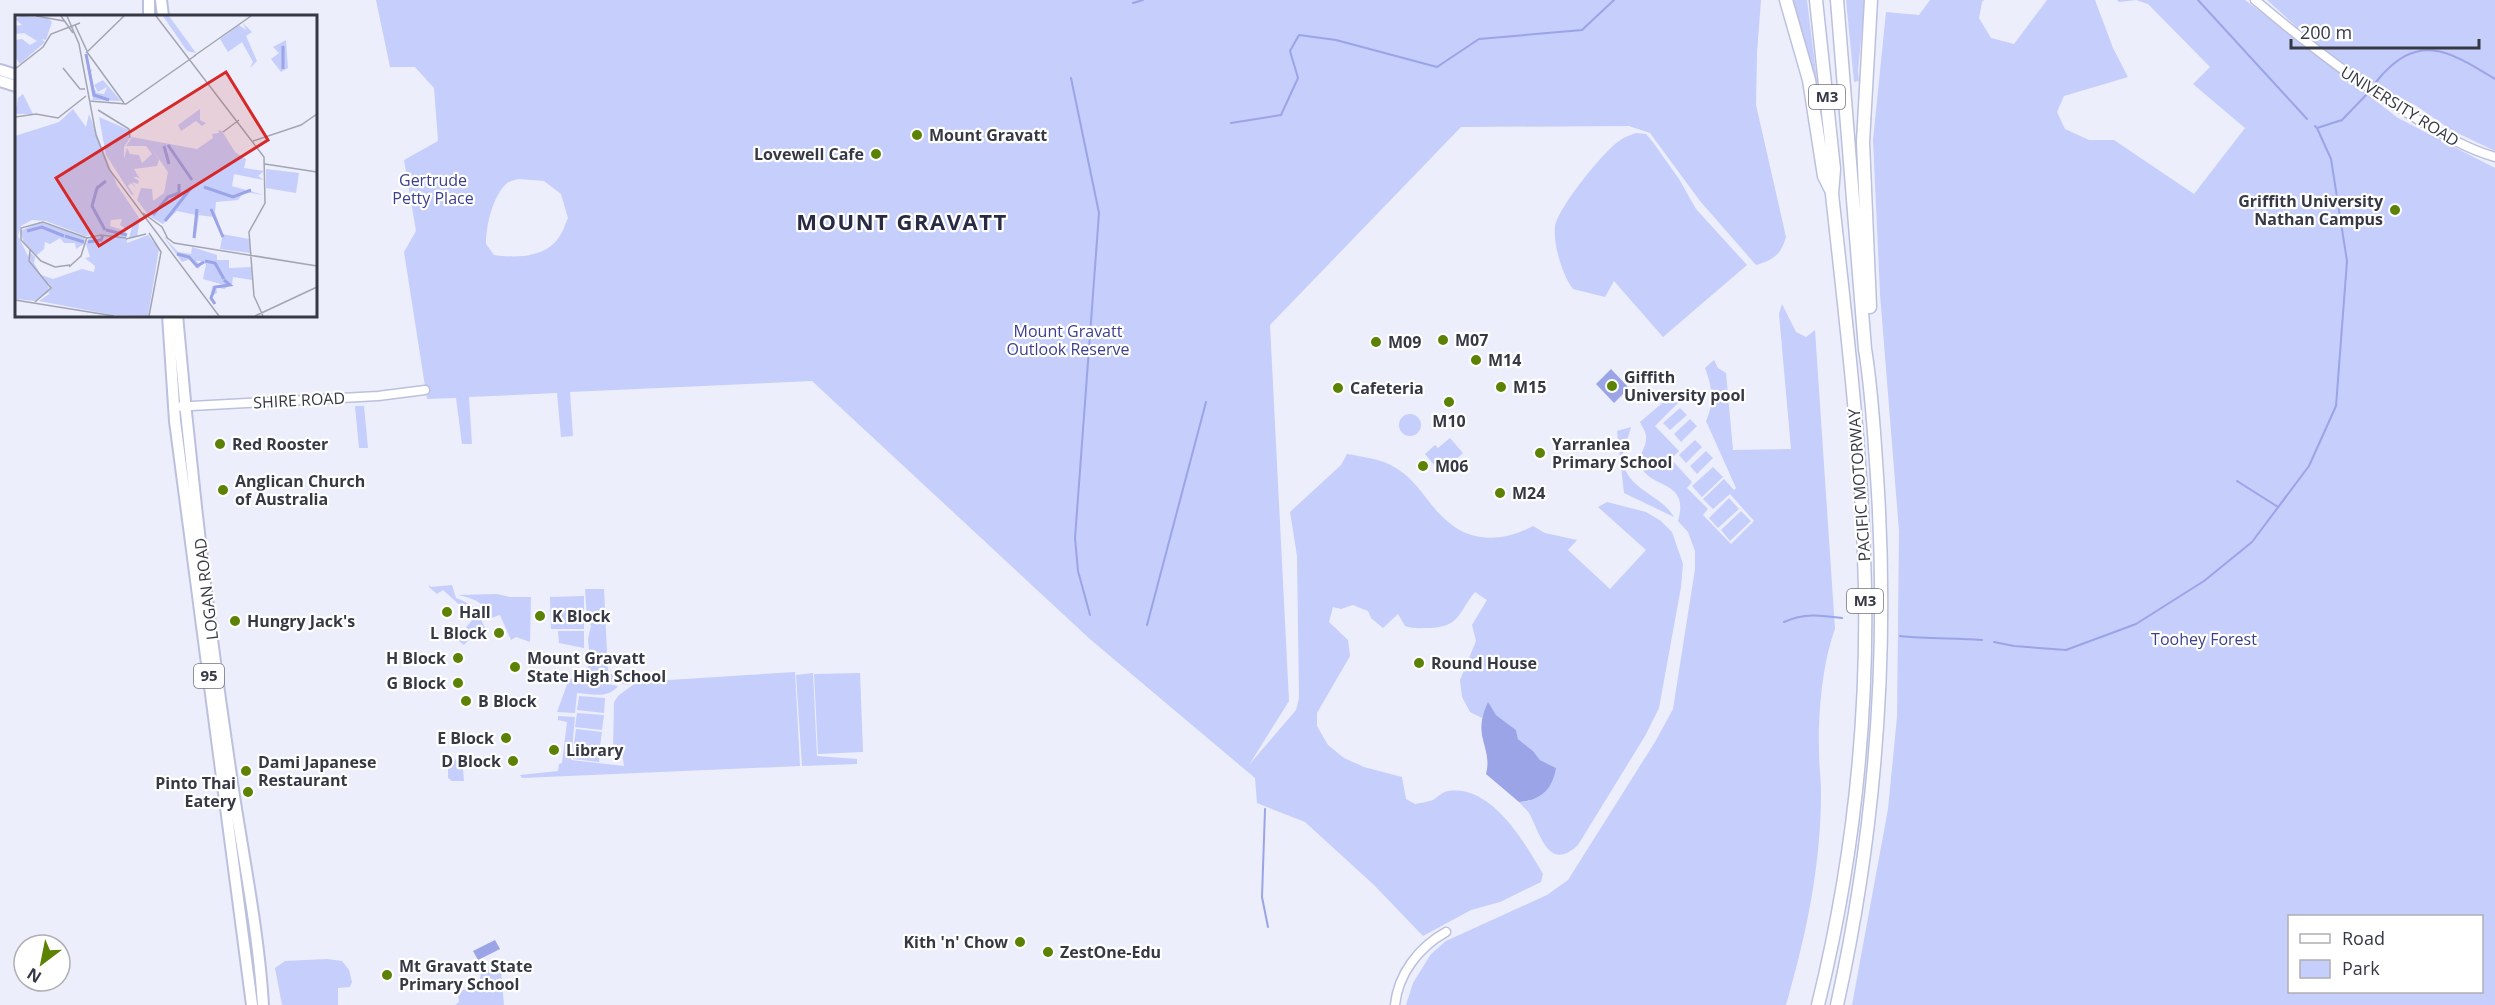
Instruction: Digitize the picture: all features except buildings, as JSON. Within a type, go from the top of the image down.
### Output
[{"type":"highway","points":[[1786,0],[1809,80],[1824,176],[1832,194]]},
{"type":"highway","name":"PACIFIC MOTORWAY","points":[[1816,0],[1834,170],[1832,194],[1858,459],[1864,555],[1865,654],[1858,764],[1847,855],[1833,942],[1818,1005]]},
{"type":"highway","name":"PACIFIC MOTORWAY","points":[[1838,0],[1864,337],[1870,379],[1882,569],[1880,708],[1869,825],[1858,901],[1838,1005]]},
{"type":"highway","points":[[1870,0],[1863,141],[1874,366],[1870,379]]},
{"type":"main road","points":[[161,0],[163,15]]},
{"type":"main road","points":[[0,70],[15,75]]},
{"type":"main road","points":[[0,81],[15,86]]},
{"type":"main road","name":"LOGAN ROAD","points":[[168,316],[263,1005]]},
{"type":"main road","name":"LOGAN ROAD","points":[[177,316],[179,407]]},
{"type":"main road","name":"LOGAN ROAD","points":[[252,933],[252,1005]]},
{"type":"street","name":"UNIVERSITY ROAD","points":[[2255,0],[2336,66],[2453,140],[2492,158]]},
{"type":"street","name":"SHIRE ROAD","points":[[179,407],[378,396],[426,390]]},
{"type":"street","points":[[1395,1005],[1398,989],[1418,954],[1425,945],[1446,932]]},
{"type":"green space","name":"Mount Gravatt Outlook Reserve","points":[[376,0],[1761,0],[1756,105],[1786,237],[1782,248],[1772,259],[1756,265],[1700,201],[1650,133],[1629,126],[1461,127],[1270,325],[1289,701],[1249,765],[1296,710],[1299,698],[1297,556],[1290,512],[1341,465],[1347,454],[1379,460],[1404,473],[1447,521],[1467,534],[1489,538],[1501,537],[1533,526],[1545,533],[1577,540],[1568,550],[1610,589],[1646,550],[1598,507],[1607,502],[1646,512],[1661,521],[1672,532],[1683,564],[1681,587],[1659,708],[1645,736],[1578,845],[1560,855],[1554,853],[1543,842],[1530,815],[1519,802],[1529,801],[1556,768],[1540,760],[1518,739],[1516,730],[1496,715],[1488,703],[1482,718],[1470,712],[1462,697],[1460,680],[1476,641],[1472,625],[1487,600],[1475,592],[1453,622],[1429,628],[1405,626],[1398,614],[1383,628],[1371,618],[1368,611],[1353,605],[1341,609],[1333,607],[1329,622],[1348,640],[1350,656],[1317,713],[1317,726],[1328,745],[1344,758],[1364,767],[1402,777],[1406,799],[1415,804],[1433,800],[1449,791],[1465,792],[1479,797],[1493,806],[1517,833],[1543,874],[1541,882],[1500,902],[1471,910],[1423,936],[1374,885],[1305,822],[1257,803],[1255,778],[1091,640],[812,381],[570,392],[573,436],[561,437],[557,393],[469,397],[472,444],[462,444],[456,398],[427,399],[404,252],[416,231],[404,160],[438,141],[434,88],[415,67],[390,67]],"holes":[[[519,179],[544,181],[561,194],[568,218],[559,238],[551,246],[536,253],[519,256],[494,255],[486,244],[486,237],[491,212],[501,190],[507,183]]]},
{"type":"green space","points":[[1791,0],[1807,0],[1818,89],[1815,90]]},
{"type":"green space","points":[[1846,0],[1865,0],[1858,70],[1859,81],[1854,82]]},
{"type":"green space","name":"Toohey Forest","points":[[1930,0],[1984,0],[1979,18],[1991,38],[2014,44],[2047,0],[2095,0],[2113,48],[2128,77],[2064,96],[2057,112],[2065,129],[2089,140],[2114,140],[2194,194],[2245,128],[2193,84],[2210,67],[2148,4],[2136,0],[2245,0],[2398,118],[2495,168],[2495,1005],[1852,1005],[1888,809],[1897,717],[1899,531],[1880,294],[1873,140],[1886,12],[1919,15]]},
{"type":"green space","points":[[2267,0],[2495,0],[2495,151],[2451,130],[2415,105],[2388,93],[2331,58]]},
{"type":"green space","points":[[1636,133],[1646,134],[1652,141],[1679,179],[1696,209],[1747,265],[1663,337],[1614,281],[1605,297],[1573,289],[1562,267],[1555,241],[1555,227],[1558,219],[1582,181],[1612,147],[1623,138]]},
{"type":"green space","points":[[1782,304],[1796,332],[1806,337],[1815,330],[1835,629],[1827,658],[1820,706],[1821,788],[1815,874],[1806,927],[1786,1005],[1406,1005],[1413,983],[1431,954],[1446,941],[1547,895],[1568,880],[1655,742],[1673,709],[1695,569],[1695,551],[1688,532],[1678,521],[1679,498],[1675,492],[1647,475],[1642,468],[1640,459],[1646,435],[1640,422],[1673,394],[1680,401],[1655,426],[1679,451],[1671,459],[1692,482],[1687,488],[1708,509],[1703,515],[1731,544],[1754,521],[1730,494],[1713,509],[1703,499],[1724,479],[1734,490],[1736,488],[1706,421],[1711,407],[1712,394],[1705,368],[1714,360],[1718,368],[1726,373],[1733,450],[1791,449],[1779,314]]},
{"type":"green space","points":[[355,406],[364,406],[368,448],[359,448]]},
{"type":"green space","points":[[1680,408],[1687,415],[1670,430],[1663,423]]},
{"type":"green space","points":[[1410,414],[1418,417],[1421,425],[1418,433],[1410,436],[1402,433],[1399,425],[1402,417]]},
{"type":"green space","points":[[1690,419],[1697,426],[1681,442],[1674,434]]},
{"type":"green space","points":[[1631,427],[1623,454],[1624,466],[1628,475],[1634,483],[1674,517],[1624,493],[1617,431]]},
{"type":"green space","points":[[1450,438],[1463,453],[1441,473],[1425,454],[1435,445],[1438,448]]},
{"type":"green space","points":[[1695,440],[1702,447],[1686,463],[1679,455]]},
{"type":"green space","points":[[1706,451],[1713,458],[1697,474],[1690,466]]},
{"type":"green space","points":[[1713,467],[1723,477],[1702,497],[1692,486]]},
{"type":"green space","points":[[1729,498],[1739,509],[1718,528],[1709,518]]},
{"type":"green space","points":[[1741,511],[1751,521],[1730,541],[1721,530]]},
{"type":"green space","points":[[429,585],[431,587],[452,585],[456,598],[474,608],[488,633],[480,627],[464,645],[456,639],[474,618],[443,590],[437,594]]},
{"type":"green space","points":[[585,589],[604,589],[608,674],[632,674],[629,685],[577,675],[587,668],[590,661],[588,639],[591,626],[587,618]]},
{"type":"green space","points":[[497,594],[510,597],[531,597],[530,642],[516,637],[511,640],[500,615],[491,618],[478,602],[458,595]]},
{"type":"green space","points":[[584,596],[584,629],[551,629],[550,597]]},
{"type":"green space","points":[[558,631],[584,631],[584,648],[559,643]]},
{"type":"green space","points":[[795,672],[800,766],[522,778],[520,775],[558,771],[559,764],[562,763],[567,722],[558,720],[558,716],[575,717],[571,760],[624,766],[622,752],[613,751],[614,702],[619,695],[637,682]]},
{"type":"green space","points":[[813,673],[817,756],[857,759],[857,764],[802,766],[796,675]]},
{"type":"green space","points":[[860,673],[863,752],[818,754],[814,674]]},
{"type":"green space","points":[[576,678],[618,686],[605,694],[577,693],[575,713],[557,712],[569,679]]},
{"type":"green space","points":[[579,696],[605,698],[604,713],[577,710]]},
{"type":"green space","points":[[577,713],[604,715],[602,730],[575,727]]},
{"type":"green space","points":[[576,729],[602,732],[600,746],[574,744]]},
{"type":"green space","points":[[574,745],[600,747],[599,762],[573,759]]},
{"type":"green space","points":[[455,759],[463,769],[464,781],[452,781],[448,778],[448,760]]},
{"type":"green space","points":[[327,959],[342,961],[349,970],[352,982],[350,987],[338,988],[338,1005],[282,1005],[275,968],[285,961]]},
{"type":"green space","points":[[487,969],[501,970],[504,1005],[455,1005],[459,1002],[458,992],[479,984],[481,973]]},
{"type":"shaded area","name":"Giffith University pool","points":[[1611,369],[1629,388],[1614,403],[1596,384]]},
{"type":"shaded area","points":[[1488,702],[1496,715],[1516,730],[1518,739],[1540,760],[1556,768],[1548,788],[1534,799],[1519,802],[1486,774],[1487,759],[1481,726]]},
{"type":"shaded area","points":[[495,940],[500,949],[478,960],[473,951]]},
{"type":"waterway","points":[[1133,3],[1143,0]]},
{"type":"waterway","points":[[1231,123],[1281,115],[1298,78],[1290,51],[1299,35],[1336,40],[1437,67],[1479,39],[1582,30],[1614,0]]},
{"type":"waterway","points":[[2198,0],[2307,119]]},
{"type":"waterway","points":[[2376,82],[2391,66],[2405,56],[2419,51],[2433,50],[2462,60],[2495,79]]},
{"type":"waterway","points":[[1071,78],[1099,213],[1075,538],[1078,571],[1090,615]]},
{"type":"waterway","points":[[2315,126],[2317,128],[2342,120],[2367,94]]},
{"type":"waterway","points":[[1994,642],[2066,650],[2136,624],[2204,581],[2252,542],[2309,466],[2336,406],[2347,261],[2331,159],[2317,128]]},
{"type":"waterway","points":[[1147,625],[1206,402]]},
{"type":"waterway","points":[[2237,481],[2278,507]]},
{"type":"waterway","points":[[1784,622],[1798,617],[1812,616],[1842,618]]},
{"type":"waterway","points":[[1900,636],[1982,640]]},
{"type":"waterway","points":[[1265,809],[1262,897],[1268,927]]},
{"type":"place","name":"Mount Gravatt","points":[[917,135]]},
{"type":"place","name":"Lovewell Cafe","points":[[876,154]]},
{"type":"place","name":"Griffith University Nathan Campus","points":[[2395,210]]},
{"type":"place","name":"M07","points":[[1443,340]]},
{"type":"place","name":"M09","points":[[1376,342]]},
{"type":"place","name":"M14","points":[[1476,360]]},
{"type":"place","name":"Giffith University pool","points":[[1612,386]]},
{"type":"place","name":"M15","points":[[1501,387]]},
{"type":"place","name":"Cafeteria","points":[[1338,388]]},
{"type":"place","name":"M10","points":[[1449,402]]},
{"type":"place","name":"Red Rooster","points":[[220,444]]},
{"type":"place","name":"Yarranlea Primary School","points":[[1540,453]]},
{"type":"place","name":"M06","points":[[1423,466]]},
{"type":"place","name":"Anglican Church of Australia","points":[[223,490]]},
{"type":"place","name":"M24","points":[[1500,493]]},
{"type":"place","name":"Hall","points":[[447,612]]},
{"type":"place","name":"K Block","points":[[540,616]]},
{"type":"place","name":"Hungry Jack's","points":[[235,621]]},
{"type":"place","name":"L Block","points":[[499,633]]},
{"type":"place","name":"H Block","points":[[458,658]]},
{"type":"place","name":"Round House","points":[[1419,663]]},
{"type":"place","name":"Mount Gravatt State High School","points":[[515,667]]},
{"type":"place","name":"G Block","points":[[458,683]]},
{"type":"place","name":"B Block","points":[[466,701]]},
{"type":"place","name":"E Block","points":[[506,738]]},
{"type":"place","name":"Library","points":[[554,750]]},
{"type":"place","name":"D Block","points":[[513,761]]},
{"type":"place","name":"Dami Japanese Restaurant","points":[[246,771]]},
{"type":"place","name":"Pinto Thai Eatery","points":[[248,792]]},
{"type":"place","name":"Kith 'n' Chow","points":[[1020,942]]},
{"type":"place","name":"ZestOne-Edu","points":[[1048,952]]},
{"type":"place","name":"Mt Gravatt State Primary School","points":[[387,975]]},
{"type":"district","name":"MOUNT GRAVATT","points":[[902,222]]},
{"type":"park label","name":"Gertrude Petty Place","points":[[433,189]]}]
